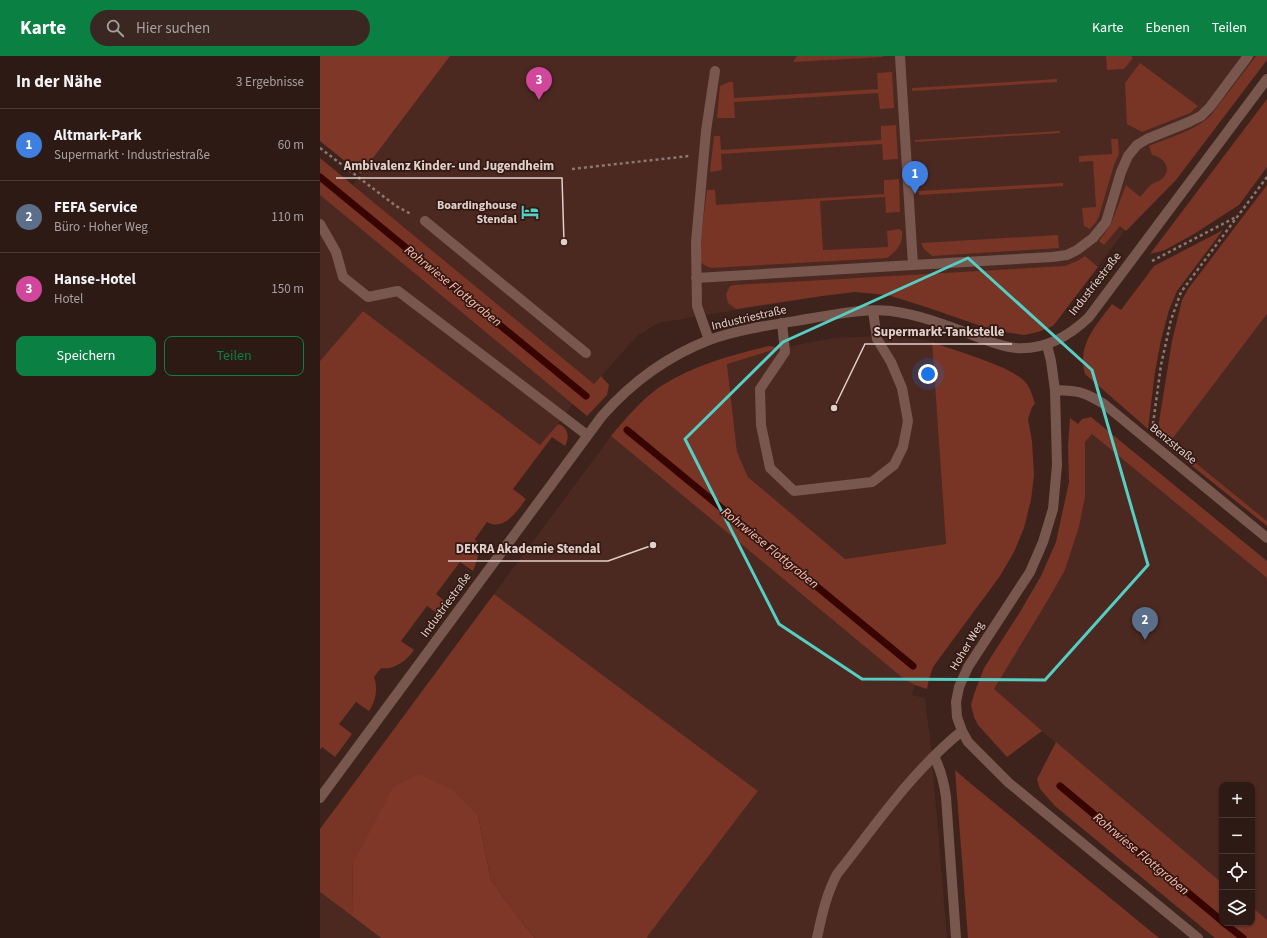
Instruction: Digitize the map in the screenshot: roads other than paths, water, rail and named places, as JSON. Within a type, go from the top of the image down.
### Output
[{"type":"street","points":[[900,56],[913,265]]},
{"type":"street","points":[[696,278],[1068,255],[1093,238],[1106,222],[1121,172],[1128,156],[1137,145],[1147,139],[1201,116],[1210,107],[1248,56]]},
{"type":"street","points":[[709,340],[697,306],[696,242],[706,131],[715,71]]},
{"type":"street","name":"Industriestraße","points":[[320,798],[587,435],[615,401],[646,375],[672,358],[709,340],[782,323],[845,313],[890,311],[924,318],[1008,347],[1031,348],[1047,345],[1076,329],[1089,317],[1267,80]]},
{"type":"street","points":[[426,221],[586,353]]},
{"type":"street","points":[[320,224],[336,252],[343,277],[368,297],[398,292],[587,435]]},
{"type":"street","points":[[782,323],[785,352],[760,388],[761,425],[770,468],[794,491],[872,482],[894,465],[903,446],[908,421],[902,388],[891,362],[877,339],[873,311]]},
{"type":"street","name":"Hoher Weg","points":[[1047,345],[1055,390],[1057,466],[1051,516],[1044,542],[1030,572],[968,667],[959,687],[956,702],[957,717],[968,742],[976,752],[1009,783],[1198,938]]},
{"type":"street","name":"Benzstraße","points":[[1055,390],[1078,391],[1091,396],[1104,404],[1267,538]]},
{"type":"street","points":[[817,938],[823,906],[837,874],[905,788],[934,756],[962,731]]},
{"type":"street","points":[[934,756],[944,781],[946,797],[956,938]]},
{"type":"waterway","name":"Rohrwiese Flottgraben","points":[[320,177],[586,396]]},
{"type":"waterway","name":"Rohrwiese Flottgraben","points":[[627,430],[913,666]]},
{"type":"waterway","name":"Rohrwiese Flottgraben","points":[[1060,786],[1219,918]]},
{"type":"waterway","name":"Rohrwiese Flottgraben","points":[[1228,926],[1243,938]]},
{"type":"place","name":"Hanse-Hotel","points":[[539,100]]},
{"type":"place","name":"Altmark-Park","points":[[915,194]]},
{"type":"place","name":"Boardinghouse Stendal","points":[[530,212]]},
{"type":"place","name":"Ambivalenz Kinder- und Jugendheim","points":[[564,242]]},
{"type":"place","name":"Supermarkt-Tankstelle","points":[[834,408]]},
{"type":"place","name":"DEKRA Akademie Stendal","points":[[653,545]]},
{"type":"place","name":"FEFA Service","points":[[1145,640]]}]
